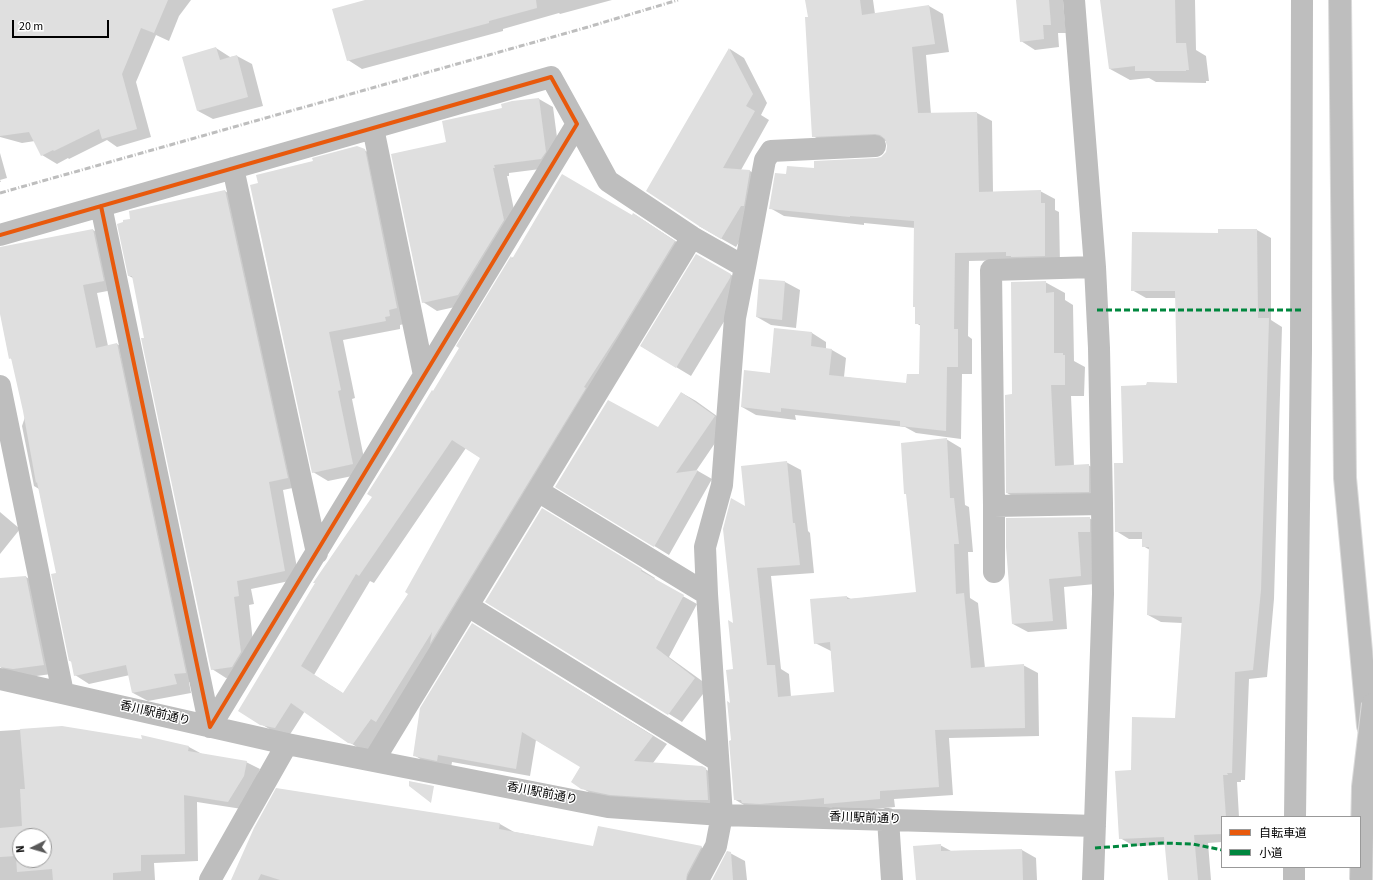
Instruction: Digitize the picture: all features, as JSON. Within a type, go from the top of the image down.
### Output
[{"type":"main road","points":[[1074,0],[1095,267],[1102,504],[1103,594],[1093,880]]},
{"type":"main road","points":[[1295,816],[1301,350],[1302,0]]},
{"type":"main road","points":[[1340,0],[1345,478],[1373,784]]},
{"type":"main road","points":[[0,235],[551,77],[608,181],[692,236],[745,268]]},
{"type":"main road","points":[[210,727],[578,124]]},
{"type":"main road","points":[[373,128],[424,375]]},
{"type":"main road","points":[[698,880],[716,846],[722,815],[705,547],[722,485],[735,318],[765,160],[771,151],[875,146]]},
{"type":"main road","points":[[233,168],[316,553]]},
{"type":"main road","points":[[101,206],[210,727]]},
{"type":"main road","points":[[374,760],[692,236]]},
{"type":"main road","points":[[994,572],[991,270],[1095,267]]},
{"type":"main road","points":[[0,386],[63,693]]},
{"type":"main road","points":[[538,490],[707,594]]},
{"type":"main road","points":[[994,506],[1102,504]]},
{"type":"main road","points":[[468,606],[718,761]]},
{"type":"main road","name":"香川駅前通り","points":[[0,679],[287,744],[608,807],[722,815],[1095,826]]},
{"type":"main road","points":[[1361,880],[1363,787],[1373,704]]},
{"type":"main road","points":[[210,880],[287,744]]},
{"type":"main road","points":[[888,819],[892,880]]},
{"type":"main road","points":[[1294,868],[1294,880]]},
{"type":"building","points":[[0,0],[168,0],[154,33],[141,28],[122,74],[137,129],[102,139],[99,129],[41,156],[29,132],[0,136]]},
{"type":"building","points":[[365,0],[536,0],[537,8],[489,21],[489,23],[347,61],[332,9]]},
{"type":"building","points":[[805,0],[860,0],[862,15],[929,5],[935,44],[912,47],[918,113],[977,112],[979,192],[1041,190],[1041,203],[1045,203],[1045,256],[1011,257],[1006,256],[1006,252],[955,253],[954,329],[958,329],[958,367],[947,367],[946,431],[900,426],[900,421],[781,408],[781,412],[741,407],[744,370],[770,373],[774,328],[812,332],[811,346],[832,349],[829,375],[906,383],[907,374],[919,374],[920,324],[915,324],[915,307],[913,307],[914,221],[850,217],[769,209],[775,173],[786,174],[787,166],[814,168],[814,161],[876,158],[881,157],[886,152],[887,146],[885,139],[880,135],[812,137],[805,17],[808,17]]},
{"type":"building","points":[[1016,0],[1049,0],[1051,25],[1043,25],[1044,39],[1020,42]]},
{"type":"building","points":[[1100,0],[1175,0],[1176,43],[1186,43],[1189,70],[1135,71],[1135,66],[1109,69]]},
{"type":"building","points":[[216,47],[220,60],[237,55],[248,97],[197,111],[182,57]]},
{"type":"building","points":[[729,48],[753,94],[746,106],[755,111],[723,168],[750,170],[744,206],[741,206],[721,239],[646,191]]},
{"type":"building","points":[[539,98],[546,152],[541,159],[494,165],[495,168],[493,168],[504,220],[458,295],[422,303],[391,154],[446,142],[442,121],[502,108],[501,104],[512,101]]},
{"type":"building","points":[[357,146],[365,149],[397,308],[389,310],[390,316],[385,317],[386,321],[329,332],[341,390],[338,391],[353,464],[312,473],[250,185],[258,183],[256,175],[313,161],[312,158]]},
{"type":"building","points":[[562,174],[632,215],[633,213],[675,241],[584,387],[586,388],[430,644],[432,632],[376,722],[371,719],[353,744],[348,743],[291,703],[275,728],[260,725],[238,711],[315,583],[313,583],[372,497],[367,494],[432,390],[433,391],[459,348],[456,346],[511,256],[512,259]],"holes":[[[452,440],[480,458],[405,592],[408,594],[343,693],[301,666],[356,574],[359,576]]]},
{"type":"building","points":[[225,190],[288,478],[269,482],[285,571],[237,581],[239,596],[234,597],[241,652],[232,667],[211,670],[141,338],[144,338],[132,276],[128,276],[117,224],[123,222],[123,220],[130,219],[129,211]]},
{"type":"building","points":[[93,229],[104,281],[83,285],[96,348],[117,343],[186,673],[174,674],[177,684],[132,693],[126,665],[74,676],[71,661],[69,661],[51,574],[56,573],[37,482],[36,483],[23,411],[11,358],[9,359],[0,314],[0,247]]},
{"type":"building","points":[[1218,229],[1257,229],[1258,318],[1269,318],[1261,590],[1253,670],[1235,672],[1232,773],[1223,775],[1226,816],[1221,816],[1221,834],[1194,835],[1198,880],[1168,880],[1164,837],[1119,839],[1115,771],[1131,770],[1132,717],[1175,718],[1182,617],[1147,615],[1149,547],[1142,547],[1142,532],[1115,532],[1114,463],[1123,463],[1121,386],[1146,385],[1147,382],[1177,383],[1175,291],[1131,291],[1132,232],[1218,233]]},
{"type":"building","points":[[696,254],[731,274],[676,368],[640,346]]},
{"type":"building","points":[[759,279],[785,281],[782,320],[756,317]]},
{"type":"building","points":[[1046,281],[1046,293],[1054,292],[1054,353],[1063,353],[1063,355],[1065,355],[1065,385],[1051,385],[1055,466],[1089,464],[1089,492],[1006,493],[1005,395],[1012,394],[1011,282]]},
{"type":"building","points":[[681,392],[715,416],[676,473],[698,470],[654,547],[555,487],[608,400],[658,427]]},
{"type":"building","points":[[947,438],[950,498],[954,498],[959,544],[954,544],[956,594],[964,593],[971,668],[1024,664],[1025,728],[935,730],[939,787],[880,791],[880,799],[824,804],[824,798],[760,804],[742,803],[741,800],[734,800],[729,741],[731,740],[727,701],[730,703],[726,670],[733,669],[728,620],[733,623],[723,529],[731,498],[745,506],[741,466],[787,461],[793,523],[795,523],[800,565],[757,568],[767,665],[775,665],[778,697],[834,692],[830,642],[814,644],[810,599],[847,596],[847,599],[916,592],[906,494],[904,494],[901,443]]},
{"type":"building","points":[[542,508],[642,569],[641,571],[684,595],[656,648],[695,678],[668,715],[485,602]]},
{"type":"building","points":[[1090,517],[1090,532],[1078,532],[1081,576],[1049,579],[1053,621],[1012,624],[1006,547],[1006,518]]},
{"type":"building","points":[[26,576],[44,665],[13,669],[0,667],[0,578]]},
{"type":"building","points":[[472,623],[653,736],[634,761],[702,766],[706,768],[708,800],[610,795],[581,789],[571,782],[580,767],[522,732],[516,769],[438,755],[437,761],[413,756],[420,708]]},
{"type":"building","points":[[62,726],[142,739],[141,735],[189,746],[188,751],[247,761],[244,776],[228,802],[184,795],[185,854],[141,855],[141,871],[113,873],[113,880],[53,880],[52,869],[17,872],[17,868],[52,868],[52,828],[12,828],[12,856],[0,857],[0,828],[22,826],[20,789],[25,789],[20,729]]},
{"type":"building","points":[[409,781],[434,786],[431,803],[409,786]]},
{"type":"building","points":[[276,788],[500,823],[499,829],[593,846],[598,826],[702,846],[687,874],[686,880],[280,880],[261,874],[258,880],[231,880],[254,828]]},
{"type":"building","points":[[941,844],[941,851],[1022,849],[1023,880],[916,880],[913,846]]},
{"type":"building","points":[[727,851],[731,852],[733,880],[712,880]]},
{"type":"railway","points":[[0,193],[588,27],[678,0]]},
{"type":"marked path","points":[[1097,310],[1301,310]]},
{"type":"marked path","points":[[1095,848],[1162,843],[1193,844],[1221,850]]},
{"type":"cycle path","points":[[0,235],[551,77],[577,124],[210,727],[101,206]]}]
